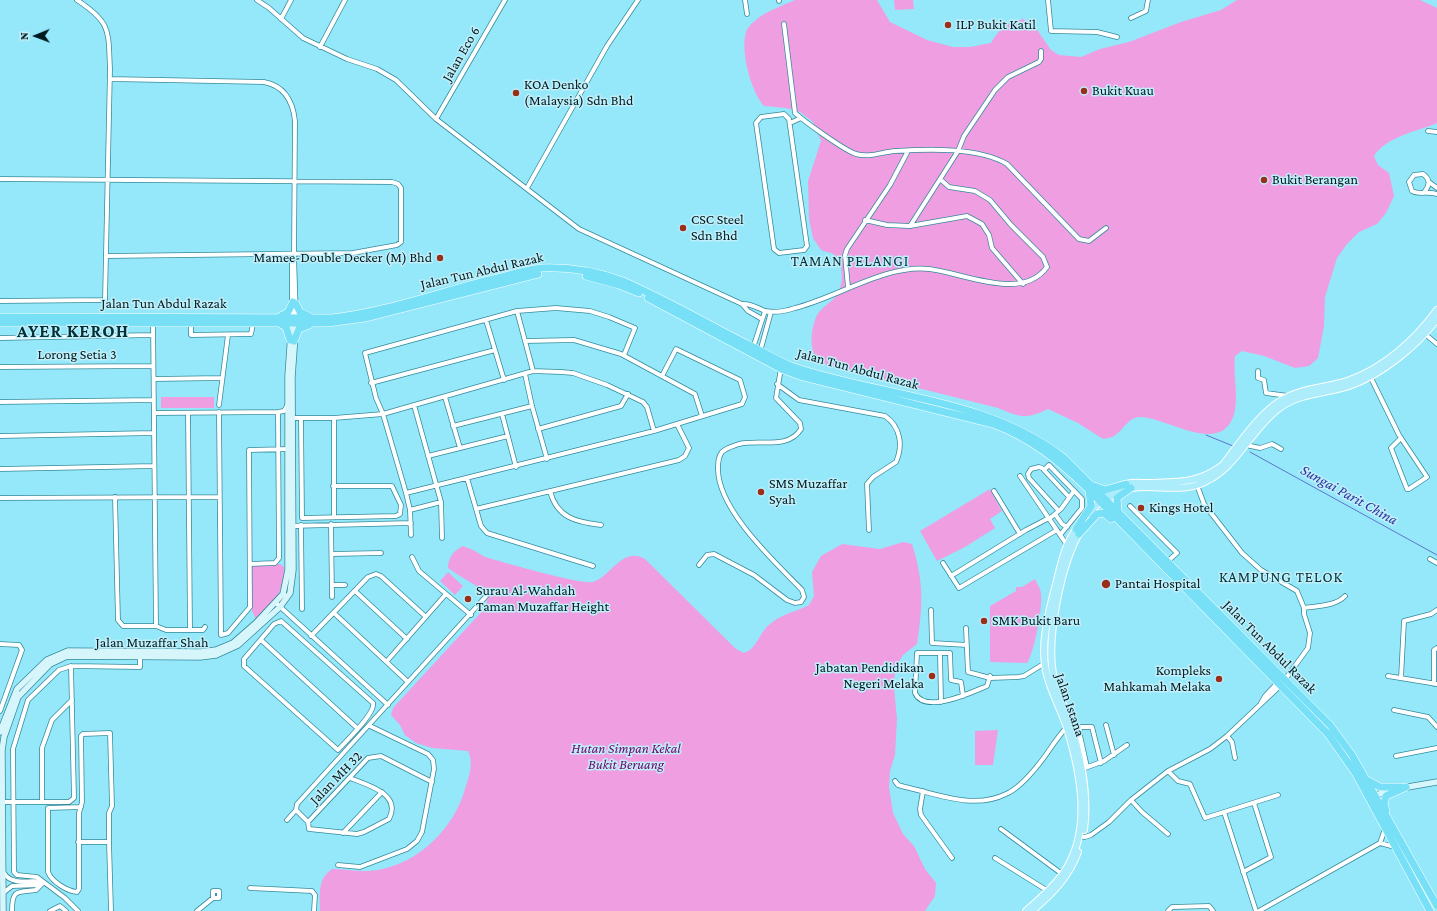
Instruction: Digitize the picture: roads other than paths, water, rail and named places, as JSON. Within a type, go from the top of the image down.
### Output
[{"type":"highway","name":"Jalan Tun Abdul Razak","points":[[0,323],[271,318],[294,321],[355,320],[524,277],[543,273],[562,273],[604,280],[635,291],[760,354],[800,376],[968,416],[1012,431],[1054,458],[1089,486],[1142,545],[1330,725],[1342,739],[1367,780],[1385,829],[1430,911]]},
{"type":"highway","points":[[271,318],[286,315],[295,303],[300,312],[315,321]]},
{"type":"highway","name":"Jalan Tun Abdul Razak","points":[[0,317],[153,320],[192,323],[253,324],[294,321]]},
{"type":"highway","points":[[292,341],[301,327],[315,321]]},
{"type":"highway","points":[[279,323],[286,327],[292,341]]},
{"type":"highway","points":[[1077,532],[1091,506],[1092,502],[1089,486],[1105,490],[1128,486]]},
{"type":"highway","points":[[1118,512],[1117,498],[1128,486]]},
{"type":"highway","name":"Jalan Tun Abdul Razak","points":[[1103,501],[1118,512],[1168,561],[1282,680],[1328,734],[1388,818],[1437,906]]},
{"type":"highway","points":[[1077,532],[1097,514],[1104,513],[1142,545]]},
{"type":"highway","points":[[1367,780],[1380,787],[1406,787]]},
{"type":"highway","points":[[1388,818],[1384,804],[1386,796],[1406,787]]},
{"type":"main road","points":[[1128,486],[1196,480],[1214,471],[1223,464],[1268,410],[1289,396],[1305,390],[1348,380],[1377,366],[1416,336],[1437,310]]},
{"type":"main road","points":[[1128,486],[1181,488],[1197,485],[1217,476],[1226,468],[1271,414],[1284,405],[1307,395],[1350,385],[1380,371],[1425,334],[1437,319]]},
{"type":"main road","name":"Jalan Muzaffar Shah","points":[[290,418],[288,404],[294,321]]},
{"type":"main road","name":"Jalan Muzaffar Shah","points":[[3,911],[4,873],[2,848],[2,750],[4,737],[18,697],[50,664],[67,656],[201,652],[216,650],[236,641],[278,605],[284,594],[287,581],[291,526],[290,418],[292,341]]},
{"type":"main road","name":"Jalan Istana","points":[[1026,911],[1048,891],[1062,874],[1072,857],[1080,837],[1081,796],[1069,726],[1049,682],[1045,662],[1046,641],[1053,595],[1067,545],[1114,489],[1128,486]]},
{"type":"main road","name":"Jalan Istana","points":[[1032,911],[1048,897],[1068,873],[1080,837],[1086,795],[1084,769],[1052,671],[1052,636],[1065,571],[1077,532]]},
{"type":"main road","points":[[1052,636],[1048,648],[1048,658],[1045,662],[1052,681],[1057,689]]},
{"type":"main road","name":"Jalan Muzaffar Shah","points":[[0,732],[14,694],[51,658],[73,650],[140,654]]},
{"type":"main road","points":[[1372,796],[1406,787],[1437,782]]},
{"type":"street","points":[[0,301],[105,300],[110,79],[108,33],[100,16],[78,0]]},
{"type":"street","points":[[257,0],[303,38],[320,47],[386,74],[405,87],[436,120],[526,188],[560,216],[586,233],[742,304],[771,312],[796,308],[848,287],[898,272],[928,269],[996,283],[1022,284],[1037,277],[1044,271],[1047,267],[1043,257],[1011,225],[990,200],[975,191],[948,188],[940,179]]},
{"type":"street","points":[[281,19],[291,0]]},
{"type":"street","points":[[320,47],[345,0]]},
{"type":"street","name":"Jalan Eco 6","points":[[436,120],[504,0]]},
{"type":"street","points":[[526,188],[607,46],[638,0]]},
{"type":"street","points":[[745,0],[747,14]]},
{"type":"street","points":[[1048,0],[1050,32],[1097,32],[1117,37]]},
{"type":"street","points":[[1131,18],[1146,11],[1148,0]]},
{"type":"street","points":[[784,24],[794,109],[799,116],[856,154],[872,155],[894,151],[958,151],[990,156],[1007,164],[1079,239],[1089,241],[1106,228]]},
{"type":"street","points":[[910,226],[958,151],[964,136],[995,90],[1008,77],[1039,62],[1042,55],[1041,51]]},
{"type":"street","points":[[110,79],[264,82],[273,84],[290,101],[294,111],[294,321]]},
{"type":"street","points":[[784,114],[790,121],[807,246],[804,250],[779,254],[774,248],[756,123],[761,117],[784,114]]},
{"type":"street","points":[[790,121],[799,116]]},
{"type":"street","points":[[1428,131],[1437,132]]},
{"type":"street","points":[[848,287],[845,255],[847,249],[865,220],[890,185],[908,151]]},
{"type":"street","points":[[1437,188],[1429,182],[1426,176],[1420,173],[1414,174],[1410,179],[1409,185],[1412,191],[1419,193],[1425,191],[1437,194]]},
{"type":"street","points":[[0,179],[392,182],[398,184],[401,188],[401,242],[397,245],[353,253],[294,255],[107,256]]},
{"type":"street","points":[[1425,191],[1429,182]]},
{"type":"street","points":[[865,220],[887,226],[910,226],[967,216],[982,224],[989,235],[992,248],[1022,284]]},
{"type":"street","points":[[742,304],[748,311],[762,319]]},
{"type":"street","points":[[411,535],[410,510],[383,414],[371,383],[365,355],[368,352],[516,311],[556,308],[590,311],[635,328],[624,355]]},
{"type":"street","points":[[752,350],[765,310]]},
{"type":"street","points":[[516,311],[533,371]]},
{"type":"street","points":[[760,354],[771,312]]},
{"type":"street","points":[[153,320],[156,626]]},
{"type":"street","points":[[486,320],[504,380]]},
{"type":"street","points":[[192,323],[192,335],[251,334],[253,324]]},
{"type":"street","points":[[1425,334],[1437,344]]},
{"type":"street","points":[[0,338],[153,335]]},
{"type":"street","points":[[219,405],[228,335]]},
{"type":"street","points":[[525,341],[574,340],[624,355],[695,394],[702,416]]},
{"type":"street","points":[[406,493],[516,467],[654,431],[742,404],[745,397],[740,380],[676,349],[662,376]]},
{"type":"street","points":[[371,383],[495,350]]},
{"type":"street","points":[[699,565],[707,555],[714,554],[754,575],[787,600],[794,603],[801,602],[804,597],[802,590],[762,550],[742,526],[725,495],[718,475],[718,460],[722,452],[730,448],[741,444],[785,442],[797,436],[801,429],[800,423],[777,400],[775,394],[781,365]]},
{"type":"street","name":"Lorong Setia 3","points":[[0,367],[153,366]]},
{"type":"street","points":[[290,418],[334,418],[383,414],[533,371],[573,373],[628,394],[643,402],[648,408],[654,431]]},
{"type":"street","points":[[1258,371],[1258,378],[1264,380],[1266,392],[1289,396]]},
{"type":"street","points":[[525,374],[532,406],[547,459]]},
{"type":"street","points":[[1370,376],[1401,438],[1426,477],[1409,489],[1407,489],[1391,448],[1401,438]]},
{"type":"street","points":[[154,379],[222,378]]},
{"type":"street","points":[[777,384],[799,400],[885,416],[898,430],[900,444],[896,462],[873,477],[867,484],[869,530]]},
{"type":"street","points":[[538,428],[621,406],[628,394]]},
{"type":"street","points":[[445,396],[460,448]]},
{"type":"street","points":[[0,402],[154,400]]},
{"type":"street","points":[[154,413],[278,412],[284,411],[288,404]]},
{"type":"street","points":[[414,405],[441,502],[442,538]]},
{"type":"street","points":[[453,426],[532,406]]},
{"type":"street","points":[[219,412],[220,635],[228,633],[249,610],[249,450],[290,449]]},
{"type":"street","points":[[250,564],[275,563],[279,558],[278,412]]},
{"type":"street","points":[[188,413],[190,630]]},
{"type":"street","points":[[502,414],[516,467]]},
{"type":"street","points":[[301,418],[302,518],[396,516],[400,514],[401,508],[392,486],[334,486]]},
{"type":"street","points":[[334,418],[334,518]]},
{"type":"street","points":[[476,509],[679,460],[685,456],[689,448],[677,424]]},
{"type":"street","points":[[0,436],[154,433]]},
{"type":"street","points":[[428,456],[508,436]]},
{"type":"street","points":[[1246,445],[1260,448],[1272,444],[1281,449]]},
{"type":"street","points":[[1044,470],[1049,465],[1082,499],[1083,503],[1082,508],[1060,535]]},
{"type":"street","points":[[0,469],[154,466]]},
{"type":"street","points":[[1067,528],[1062,524],[1056,512],[1034,486],[1028,476],[1034,468],[1039,467],[1044,470],[1069,496]]},
{"type":"street","points":[[1020,476],[1067,545]]},
{"type":"street","points":[[467,478],[481,526],[487,533],[592,566]]},
{"type":"street","points":[[1080,837],[1091,835],[1110,822],[1131,800],[1168,771],[1210,749],[1227,736],[1259,707],[1308,648],[1310,633],[1304,614],[1304,608],[1297,591],[1261,570],[1242,553],[1204,504],[1197,485]]},
{"type":"street","points":[[550,491],[553,503],[560,512],[583,522],[601,525]]},
{"type":"street","points":[[994,491],[1020,534]]},
{"type":"street","points":[[951,576],[1020,534],[1049,519],[1074,491]]},
{"type":"street","points":[[115,497],[118,620],[123,626],[156,626],[166,630],[203,630],[205,627]]},
{"type":"street","points":[[0,498],[220,497]]},
{"type":"street","points":[[410,510],[441,502]]},
{"type":"street","points":[[1130,506],[1177,553],[1168,561]]},
{"type":"street","points":[[291,526],[411,523]]},
{"type":"street","points":[[331,524],[332,597]]},
{"type":"street","points":[[301,525],[302,609]]},
{"type":"street","points":[[943,563],[959,588],[1057,530]]},
{"type":"street","points":[[332,554],[381,553]]},
{"type":"street","points":[[412,557],[419,571],[471,615]]},
{"type":"street","points":[[1430,559],[1437,563]]},
{"type":"street","points":[[303,639],[334,613],[368,576],[378,575],[426,617]]},
{"type":"street","points":[[332,585],[345,585]]},
{"type":"street","points":[[355,591],[407,639]]},
{"type":"street","points":[[287,820],[296,810],[297,804],[370,726],[408,682],[471,615],[489,593]]},
{"type":"street","points":[[386,661],[446,594]]},
{"type":"street","points":[[1304,608],[1332,603],[1342,599],[1345,596]]},
{"type":"street","points":[[278,605],[388,704]]},
{"type":"street","points":[[931,610],[932,643],[967,645]]},
{"type":"street","points":[[1401,678],[1403,623],[1405,621],[1434,613],[1437,610]]},
{"type":"street","points":[[334,613],[408,682]]},
{"type":"street","points":[[279,621],[286,624],[303,639],[373,703],[373,709],[338,750],[245,668],[243,663],[244,658],[274,624],[279,621]]},
{"type":"street","points":[[966,628],[968,672],[989,677],[1018,675],[1028,673],[1045,662]]},
{"type":"street","points":[[299,635],[304,629]]},
{"type":"street","points":[[260,640],[357,728]]},
{"type":"street","points":[[0,644],[16,644],[19,645],[22,650],[0,711]]},
{"type":"street","points":[[1388,676],[1435,684],[1434,650],[1437,648]]},
{"type":"street","points":[[963,696],[961,682],[951,680],[950,653],[917,653],[915,693],[917,697],[924,701],[942,702],[963,696],[987,686],[989,677]]},
{"type":"street","points":[[940,653],[942,702]]},
{"type":"street","points":[[78,911],[63,897],[41,883],[35,876],[17,875],[14,872],[13,749],[28,700],[59,670],[71,666],[140,667],[140,654]]},
{"type":"street","points":[[3,802],[69,802],[74,796],[71,666]]},
{"type":"street","points":[[1259,707],[1265,696],[1282,680]]},
{"type":"street","points":[[42,802],[42,748],[52,720],[72,700]]},
{"type":"street","points":[[1394,710],[1428,717],[1437,727]]},
{"type":"street","points":[[1106,725],[1114,755]]},
{"type":"street","points":[[338,866],[360,867],[407,849],[412,846],[422,832],[434,764],[428,754],[370,726]]},
{"type":"street","points":[[895,781],[898,785],[923,791],[968,801],[985,802],[1007,794],[1040,763],[1069,726]]},
{"type":"street","points":[[1101,763],[1092,727],[1081,727],[1079,729],[1079,735],[1084,769],[1101,763],[1127,745]]},
{"type":"street","points":[[81,807],[48,808],[48,872],[52,879],[68,890],[77,892],[79,889],[79,813],[81,807],[82,802],[81,735],[110,733],[112,806],[109,813],[109,842],[111,910]]},
{"type":"street","points":[[1227,736],[1232,742],[1235,758]]},
{"type":"street","points":[[1396,756],[1437,748]]},
{"type":"street","name":"Jalan MH 32","points":[[343,833],[309,830],[308,822],[368,758],[376,756],[432,782]]},
{"type":"street","points":[[1168,771],[1178,781],[1190,784],[1204,818],[1278,795]]},
{"type":"street","points":[[343,833],[364,832],[389,819],[393,808],[392,803],[382,792],[350,778]]},
{"type":"street","points":[[923,791],[920,809],[921,815],[952,858]]},
{"type":"street","points":[[343,833],[382,792]]},
{"type":"street","points":[[1131,800],[1142,812],[1168,834]]},
{"type":"street","points":[[1243,872],[1271,857],[1254,803]]},
{"type":"street","points":[[296,810],[308,822]]},
{"type":"street","points":[[1224,812],[1256,911]]},
{"type":"street","points":[[1259,911],[1380,843],[1385,829]]},
{"type":"street","points":[[1001,830],[1062,874]]},
{"type":"street","points":[[78,842],[109,842]]},
{"type":"street","points":[[1380,843],[1395,847]]},
{"type":"street","points":[[995,858],[1048,891]]},
{"type":"street","points":[[4,873],[7,878],[12,881],[41,883]]},
{"type":"street","points":[[3,893],[12,886],[41,883]]},
{"type":"street","points":[[12,911],[12,899],[14,895],[20,891],[36,890],[41,883]]},
{"type":"street","points":[[250,888],[309,891],[314,893],[314,911]]},
{"type":"street","points":[[63,897],[68,890]]},
{"type":"street","points":[[197,911],[213,898]]},
{"type":"street","points":[[50,911],[60,906],[66,911]]},
{"type":"street","points":[[1168,911],[1172,907],[1209,906],[1212,911]]},
{"type":"street","points":[[71,911],[75,907]]},
{"type":"waterway","name":"Sungai Parit China","points":[[1206,435],[1233,446]]},
{"type":"waterway","name":"Sungai Parit China","points":[[1250,452],[1437,555]]},
{"type":"place","name":"ILP Bukit Katil","points":[[948,25]]},
{"type":"place","name":"Bukit Kuau","points":[[1084,91]]},
{"type":"place","name":"KOA Denko (Malaysia) Sdn Bhd","points":[[516,93]]},
{"type":"place","name":"Bukit Berangan","points":[[1264,180]]},
{"type":"place","name":"CSC Steel Sdn Bhd","points":[[683,228]]},
{"type":"place","name":"Mamee-Double Decker (M) Bhd","points":[[440,258]]},
{"type":"place","name":"SMS Muzaffar Syah","points":[[761,492]]},
{"type":"place","name":"Kings Hotel","points":[[1141,508]]},
{"type":"place","name":"Pantai Hospital","points":[[1106,584]]},
{"type":"place","name":"Surau Al-Wahdah Taman Muzaffar Height","points":[[468,599]]},
{"type":"place","name":"SMK Bukit Baru","points":[[984,621]]},
{"type":"place","name":"Jabatan Pendidikan Negeri Melaka","points":[[932,676]]},
{"type":"place","name":"Kompleks Mahkamah Melaka","points":[[1219,679]]},
{"type":"district","name":"TAMAN PELANGI","points":[[850,261]]},
{"type":"district","name":"AYER KEROH","points":[[73,331]]},
{"type":"district","name":"KAMPUNG TELOK","points":[[1281,577]]},
{"type":"park label","name":"Hutan Simpan Kekal Bukit Beruang","points":[[626,758]]}]
